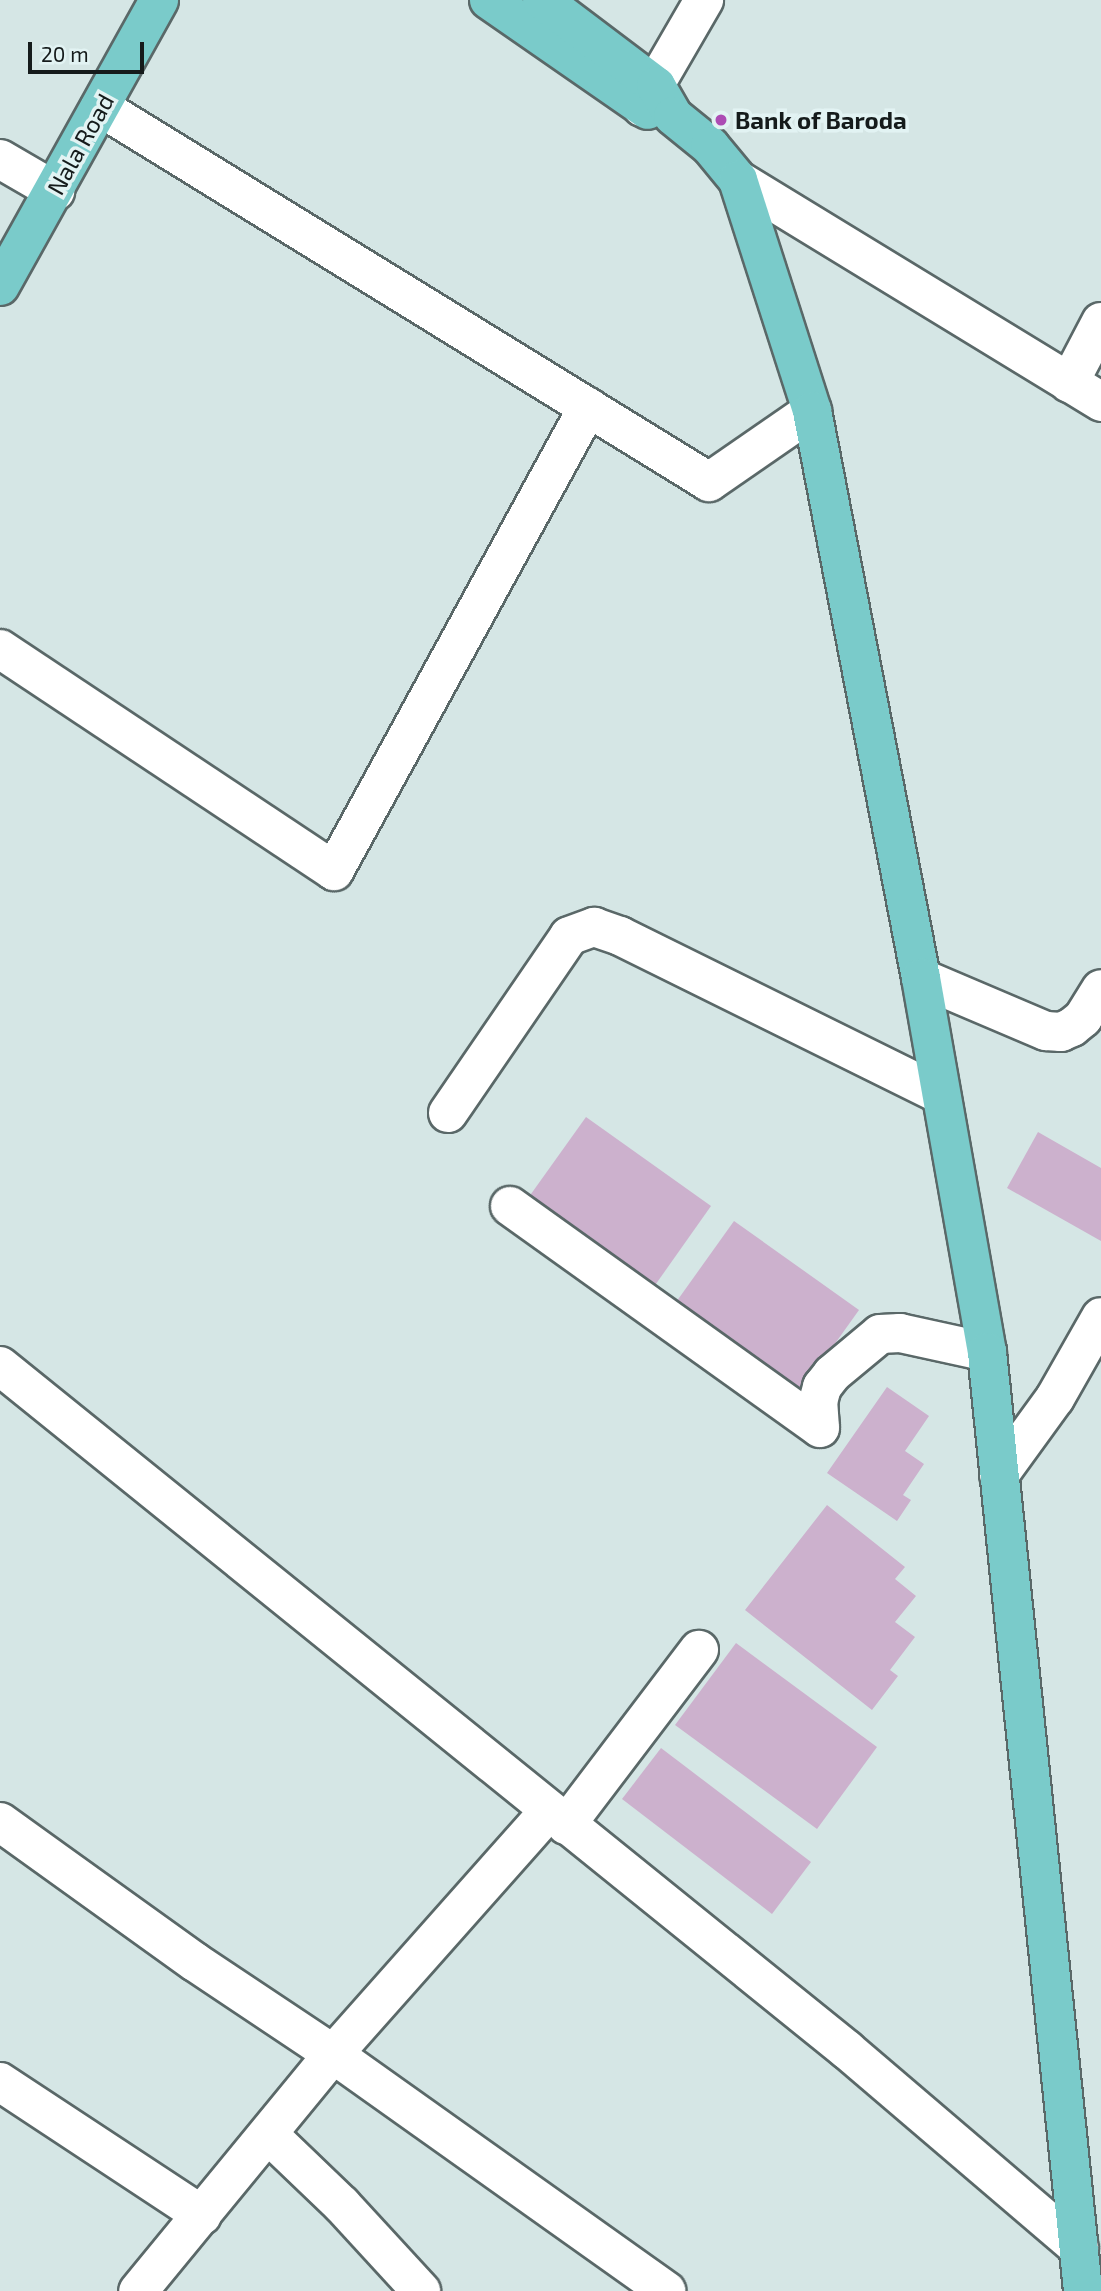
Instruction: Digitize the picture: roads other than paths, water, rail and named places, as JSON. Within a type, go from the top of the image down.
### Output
[{"type":"main road","name":"Nala Road","points":[[0,286],[159,0]]},
{"type":"main road","points":[[489,0],[657,103]]},
{"type":"main road","points":[[542,0],[657,103],[710,146],[738,180],[812,411],[921,978],[987,1352],[1083,2291]]},
{"type":"street","points":[[657,103],[704,0]]},
{"type":"street","points":[[100,107],[709,482],[812,411]]},
{"type":"street","points":[[0,159],[55,191]]},
{"type":"street","points":[[738,180],[1101,402]]},
{"type":"street","points":[[1069,383],[1101,322]]},
{"type":"street","points":[[0,649],[334,871],[589,408]]},
{"type":"street","points":[[448,1113],[569,936],[594,927],[620,936],[940,1094]]},
{"type":"street","points":[[921,978],[1046,1031],[1061,1032],[1083,1017],[1101,989]]},
{"type":"street","points":[[510,1206],[820,1428],[818,1402],[822,1387],[832,1374],[880,1334],[900,1333],[987,1352]]},
{"type":"street","points":[[999,1475],[1055,1398],[1101,1317]]},
{"type":"street","points":[[0,1366],[847,2050],[1079,2248]]},
{"type":"street","points":[[138,2291],[333,2054],[557,1818],[699,1650]]},
{"type":"street","points":[[0,1822],[195,1962],[333,2054],[666,2291]]},
{"type":"street","points":[[0,2082],[202,2215]]},
{"type":"street","points":[[269,2135],[342,2205],[421,2291]]},
{"type":"place","name":"Bank of Baroda","points":[[721,120]]}]
